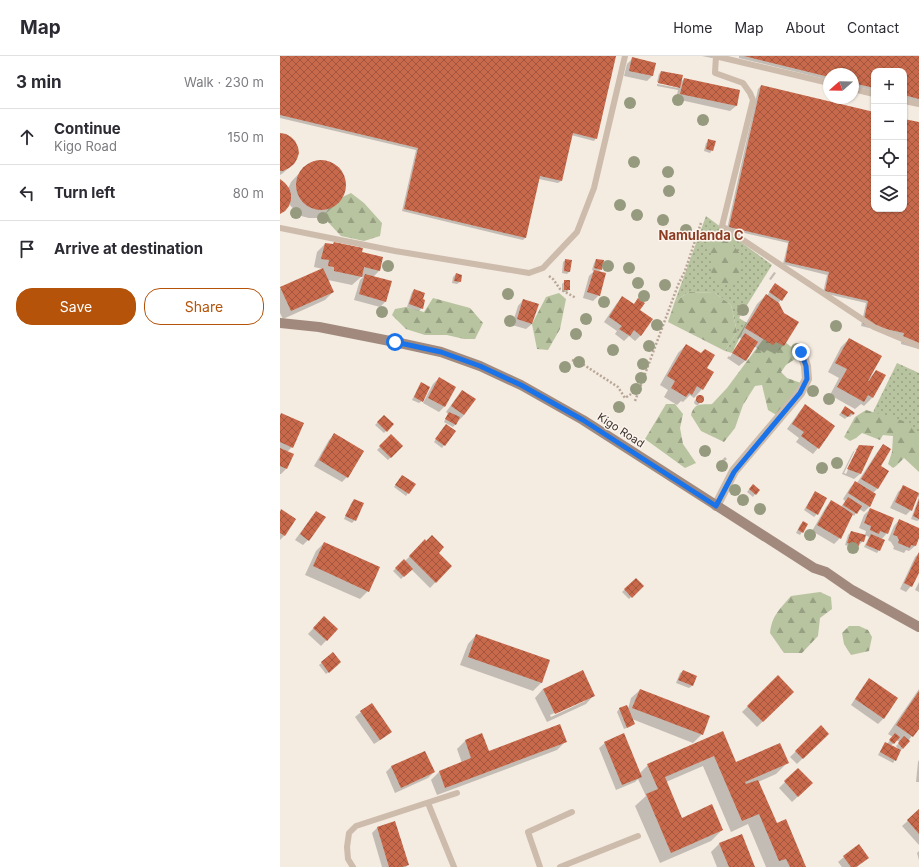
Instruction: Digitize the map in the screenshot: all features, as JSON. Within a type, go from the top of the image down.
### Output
[{"type":"street","name":"Kigo Road","points":[[280,323],[319,327],[441,352],[480,366],[521,385],[576,416],[814,568],[826,572],[852,590],[919,627]]},
{"type":"street","points":[[716,506],[734,472],[800,393],[807,379],[806,366],[801,352]]},
{"type":"lane","points":[[280,228],[395,251],[529,273],[543,268],[577,232],[594,188],[625,56]]},
{"type":"lane","points":[[823,82],[719,56],[715,73],[743,83],[753,100],[722,226],[874,327],[919,346]]},
{"type":"lane","points":[[859,90],[871,93]]},
{"type":"lane","points":[[907,102],[919,104]]},
{"type":"lane","points":[[354,867],[348,859],[347,847],[349,833],[356,826],[457,793]]},
{"type":"lane","points":[[428,803],[454,867]]},
{"type":"lane","points":[[540,867],[528,832],[572,812]]},
{"type":"lane","points":[[560,867],[638,836]]},
{"type":"path","points":[[635,402],[678,285],[685,271],[700,223]]},
{"type":"path","points":[[537,270],[553,279],[560,289],[576,298]]},
{"type":"path","points":[[572,360],[584,365],[618,387],[625,398],[631,394]]},
{"type":"green space","points":[[351,193],[364,203],[382,223],[380,236],[364,241],[341,236],[327,221],[325,214],[334,201]]},
{"type":"green space","points":[[706,216],[772,265],[739,318],[747,323],[732,353],[725,351],[737,332],[731,305],[715,293],[689,292],[675,301]]},
{"type":"green space","points":[[719,233],[729,240],[741,255],[739,280],[721,287],[711,272],[711,253],[704,243],[709,234]]},
{"type":"green space","points":[[689,292],[715,293],[731,305],[737,332],[725,351],[668,322],[675,301]]},
{"type":"green space","points":[[559,293],[566,299],[560,329],[548,350],[537,349],[532,324],[546,297]]},
{"type":"green space","points":[[433,298],[470,308],[483,323],[475,339],[464,339],[447,335],[425,335],[406,329],[392,315],[395,309],[406,307],[424,312]]},
{"type":"green space","points":[[776,335],[794,349],[795,359],[786,365],[781,372],[787,378],[801,383],[778,416],[768,410],[762,385],[755,386],[743,405],[735,428],[724,442],[701,431],[691,415],[694,408],[701,404],[712,404],[727,388],[765,337]]},
{"type":"green space","points":[[897,363],[919,373],[919,438],[910,431],[871,420],[874,410]]},
{"type":"green space","points":[[666,404],[675,404],[683,414],[680,428],[683,444],[696,463],[685,468],[645,439]]},
{"type":"green space","points":[[866,410],[907,422],[919,438],[919,472],[904,458],[893,468],[888,464],[892,452],[893,436],[883,435],[880,440],[862,433],[850,441],[844,437],[855,417]]},
{"type":"green space","points":[[820,592],[831,597],[832,609],[820,618],[818,636],[802,653],[784,653],[770,633],[775,617],[791,596]]},
{"type":"green space","points":[[849,626],[859,626],[868,630],[872,637],[869,651],[851,655],[844,644],[842,633]]},
{"type":"building","points":[[280,56],[616,56],[597,139],[573,133],[562,181],[540,176],[526,238],[404,209],[418,148],[280,115]]},
{"type":"building","points":[[744,56],[919,56],[919,99],[907,96],[907,68],[871,68],[871,87],[859,84],[859,68],[823,68],[823,76]]},
{"type":"building","points":[[632,57],[656,63],[653,76],[629,71]]},
{"type":"building","points":[[661,71],[683,75],[680,88],[658,83]]},
{"type":"building","points":[[684,78],[740,90],[737,106],[680,94]]},
{"type":"building","points":[[761,85],[823,100],[823,104],[841,104],[871,111],[871,212],[907,212],[907,120],[919,122],[919,346],[902,342],[904,333],[863,324],[868,301],[825,291],[829,272],[785,262],[789,241],[729,227]]},
{"type":"building","points":[[280,133],[286,134],[295,141],[299,153],[294,164],[283,171],[280,171]]},
{"type":"building","points":[[708,139],[716,141],[713,151],[706,149]]},
{"type":"building","points":[[316,160],[326,160],[339,167],[346,180],[346,190],[339,203],[326,210],[316,210],[307,206],[300,199],[296,190],[296,180],[300,171],[307,164]]},
{"type":"building","points":[[280,179],[289,188],[291,200],[289,206],[280,214]]},
{"type":"building","points":[[334,242],[363,248],[362,252],[383,257],[380,271],[364,267],[362,277],[334,271],[334,267],[328,266],[329,260],[321,259],[325,243],[333,244]]},
{"type":"building","points":[[565,259],[572,260],[570,272],[564,271]]},
{"type":"building","points":[[596,259],[604,260],[602,270],[594,268]]},
{"type":"building","points":[[323,268],[334,292],[291,311],[280,287]]},
{"type":"building","points":[[594,270],[606,273],[600,296],[587,292]]},
{"type":"building","points":[[456,273],[462,275],[461,282],[454,281]]},
{"type":"building","points":[[365,274],[392,281],[386,302],[359,294]]},
{"type":"building","points":[[564,280],[570,280],[570,290],[564,290]]},
{"type":"building","points":[[775,283],[788,292],[782,301],[769,292]]},
{"type":"building","points":[[414,289],[425,293],[423,299],[425,300],[423,309],[409,304]]},
{"type":"building","points":[[766,294],[779,303],[784,313],[799,322],[784,346],[776,342],[773,345],[745,328]]},
{"type":"building","points":[[622,296],[634,304],[638,298],[645,303],[640,310],[653,319],[641,336],[634,330],[630,336],[619,329],[622,326],[609,317]]},
{"type":"building","points":[[523,299],[539,304],[532,324],[517,319]]},
{"type":"building","points":[[745,333],[758,342],[746,361],[732,353]]},
{"type":"building","points":[[849,338],[882,356],[868,381],[876,370],[886,375],[873,398],[868,395],[864,402],[837,387],[847,369],[835,363]]},
{"type":"building","points":[[686,344],[701,353],[705,349],[715,355],[707,368],[714,372],[703,390],[697,386],[692,395],[689,393],[686,397],[671,388],[675,381],[667,376]]},
{"type":"building","points":[[439,377],[456,387],[445,407],[428,398]]},
{"type":"building","points":[[421,382],[430,387],[423,402],[414,397]]},
{"type":"building","points":[[462,390],[476,399],[464,415],[451,406]]},
{"type":"building","points":[[698,395],[702,395],[704,399],[702,403],[698,403],[696,401],[696,397]]},
{"type":"building","points":[[805,404],[835,426],[819,449],[801,436],[804,432],[792,424]]},
{"type":"building","points":[[845,406],[855,413],[853,415],[851,413],[848,417],[841,413]]},
{"type":"building","points":[[449,412],[460,417],[456,425],[445,419]]},
{"type":"building","points":[[281,413],[304,423],[293,448],[280,442]]},
{"type":"building","points":[[384,415],[394,424],[387,432],[377,422]]},
{"type":"building","points":[[446,424],[456,431],[445,446],[435,439]]},
{"type":"building","points":[[334,433],[364,451],[348,478],[319,460]]},
{"type":"building","points":[[391,434],[403,446],[391,458],[379,446]]},
{"type":"building","points":[[883,444],[891,449],[881,466],[889,471],[878,489],[861,479]]},
{"type":"building","points":[[859,445],[874,446],[861,474],[847,469]]},
{"type":"building","points":[[280,448],[294,454],[287,469],[280,466]]},
{"type":"building","points":[[402,475],[416,484],[409,494],[395,485]]},
{"type":"building","points":[[855,481],[876,494],[870,507],[848,493]]},
{"type":"building","points":[[753,484],[760,490],[756,495],[749,489]]},
{"type":"building","points":[[903,485],[919,493],[912,511],[895,502]]},
{"type":"building","points":[[815,491],[827,498],[818,515],[806,508]]},
{"type":"building","points":[[848,497],[862,506],[857,514],[843,505]]},
{"type":"building","points":[[354,499],[364,503],[356,521],[345,516]]},
{"type":"building","points":[[919,499],[919,519],[913,516]]},
{"type":"building","points":[[831,500],[853,514],[841,539],[817,525]]},
{"type":"building","points":[[870,508],[894,518],[888,534],[880,531],[879,534],[870,530],[871,526],[864,523]]},
{"type":"building","points":[[281,509],[296,519],[285,536],[280,533]]},
{"type":"building","points":[[316,511],[326,517],[309,541],[300,534]]},
{"type":"building","points":[[899,519],[919,528],[919,538],[916,546],[911,545],[910,548],[898,543],[899,540],[897,536],[893,535]]},
{"type":"building","points":[[803,521],[808,524],[803,533],[798,530]]},
{"type":"building","points":[[851,531],[866,535],[864,542],[860,541],[859,546],[847,543]]},
{"type":"building","points":[[871,534],[885,540],[880,551],[866,545]]},
{"type":"building","points":[[432,535],[444,547],[439,553],[452,566],[436,583],[409,556],[425,539],[426,541]]},
{"type":"building","points":[[324,542],[380,567],[369,592],[313,566]]},
{"type":"building","points":[[919,552],[919,573],[912,587],[904,583]]},
{"type":"building","points":[[404,559],[413,569],[404,577],[395,568]]},
{"type":"building","points":[[636,578],[644,586],[632,598],[624,589]]},
{"type":"building","points":[[324,616],[338,629],[327,641],[313,628]]},
{"type":"building","points":[[476,634],[550,660],[542,683],[468,657]]},
{"type":"building","points":[[333,652],[341,662],[329,673],[321,662]]},
{"type":"building","points":[[583,670],[595,696],[555,714],[543,689]]},
{"type":"building","points":[[683,670],[697,676],[693,686],[678,680]]},
{"type":"building","points":[[778,675],[794,692],[763,722],[747,706]]},
{"type":"building","points":[[869,678],[898,698],[884,719],[855,699]]},
{"type":"building","points":[[640,689],[710,716],[703,735],[632,708]]},
{"type":"building","points":[[919,691],[919,729],[913,737],[896,725]]},
{"type":"building","points":[[372,703],[392,732],[380,740],[360,711]]},
{"type":"building","points":[[627,705],[635,724],[627,728],[619,708]]},
{"type":"building","points":[[560,724],[567,742],[445,788],[439,771],[471,758],[465,740],[482,733],[489,751]]},
{"type":"building","points":[[821,725],[829,734],[803,759],[795,751]]},
{"type":"building","points":[[723,731],[736,762],[780,743],[789,763],[745,782],[746,784],[758,780],[777,823],[786,819],[806,867],[790,867],[786,859],[779,861],[759,814],[742,821],[714,756],[665,777],[682,818],[712,804],[723,830],[671,853],[646,794],[658,789],[647,764]]},
{"type":"building","points":[[624,733],[642,777],[622,785],[604,742]]},
{"type":"building","points":[[895,733],[900,737],[894,744],[889,740]]},
{"type":"building","points":[[904,736],[910,741],[903,749],[898,743]]},
{"type":"building","points":[[885,742],[901,750],[896,761],[880,752]]},
{"type":"building","points":[[425,751],[435,772],[401,788],[391,766]]},
{"type":"building","points":[[798,768],[813,783],[798,797],[784,781]]},
{"type":"building","points":[[919,809],[919,834],[907,820]]},
{"type":"building","points":[[395,821],[409,865],[402,867],[389,867],[377,827]]},
{"type":"building","points":[[742,834],[755,867],[729,867],[719,843]]},
{"type":"building","points":[[859,844],[869,858],[856,867],[851,867],[843,856]]},
{"type":"district","name":"Namulanda C","points":[[701,235]]},
{"type":"route","points":[[395,342],[441,352],[480,366],[521,385],[583,420],[716,506],[734,472],[800,393],[807,379],[806,366],[801,352]]}]
